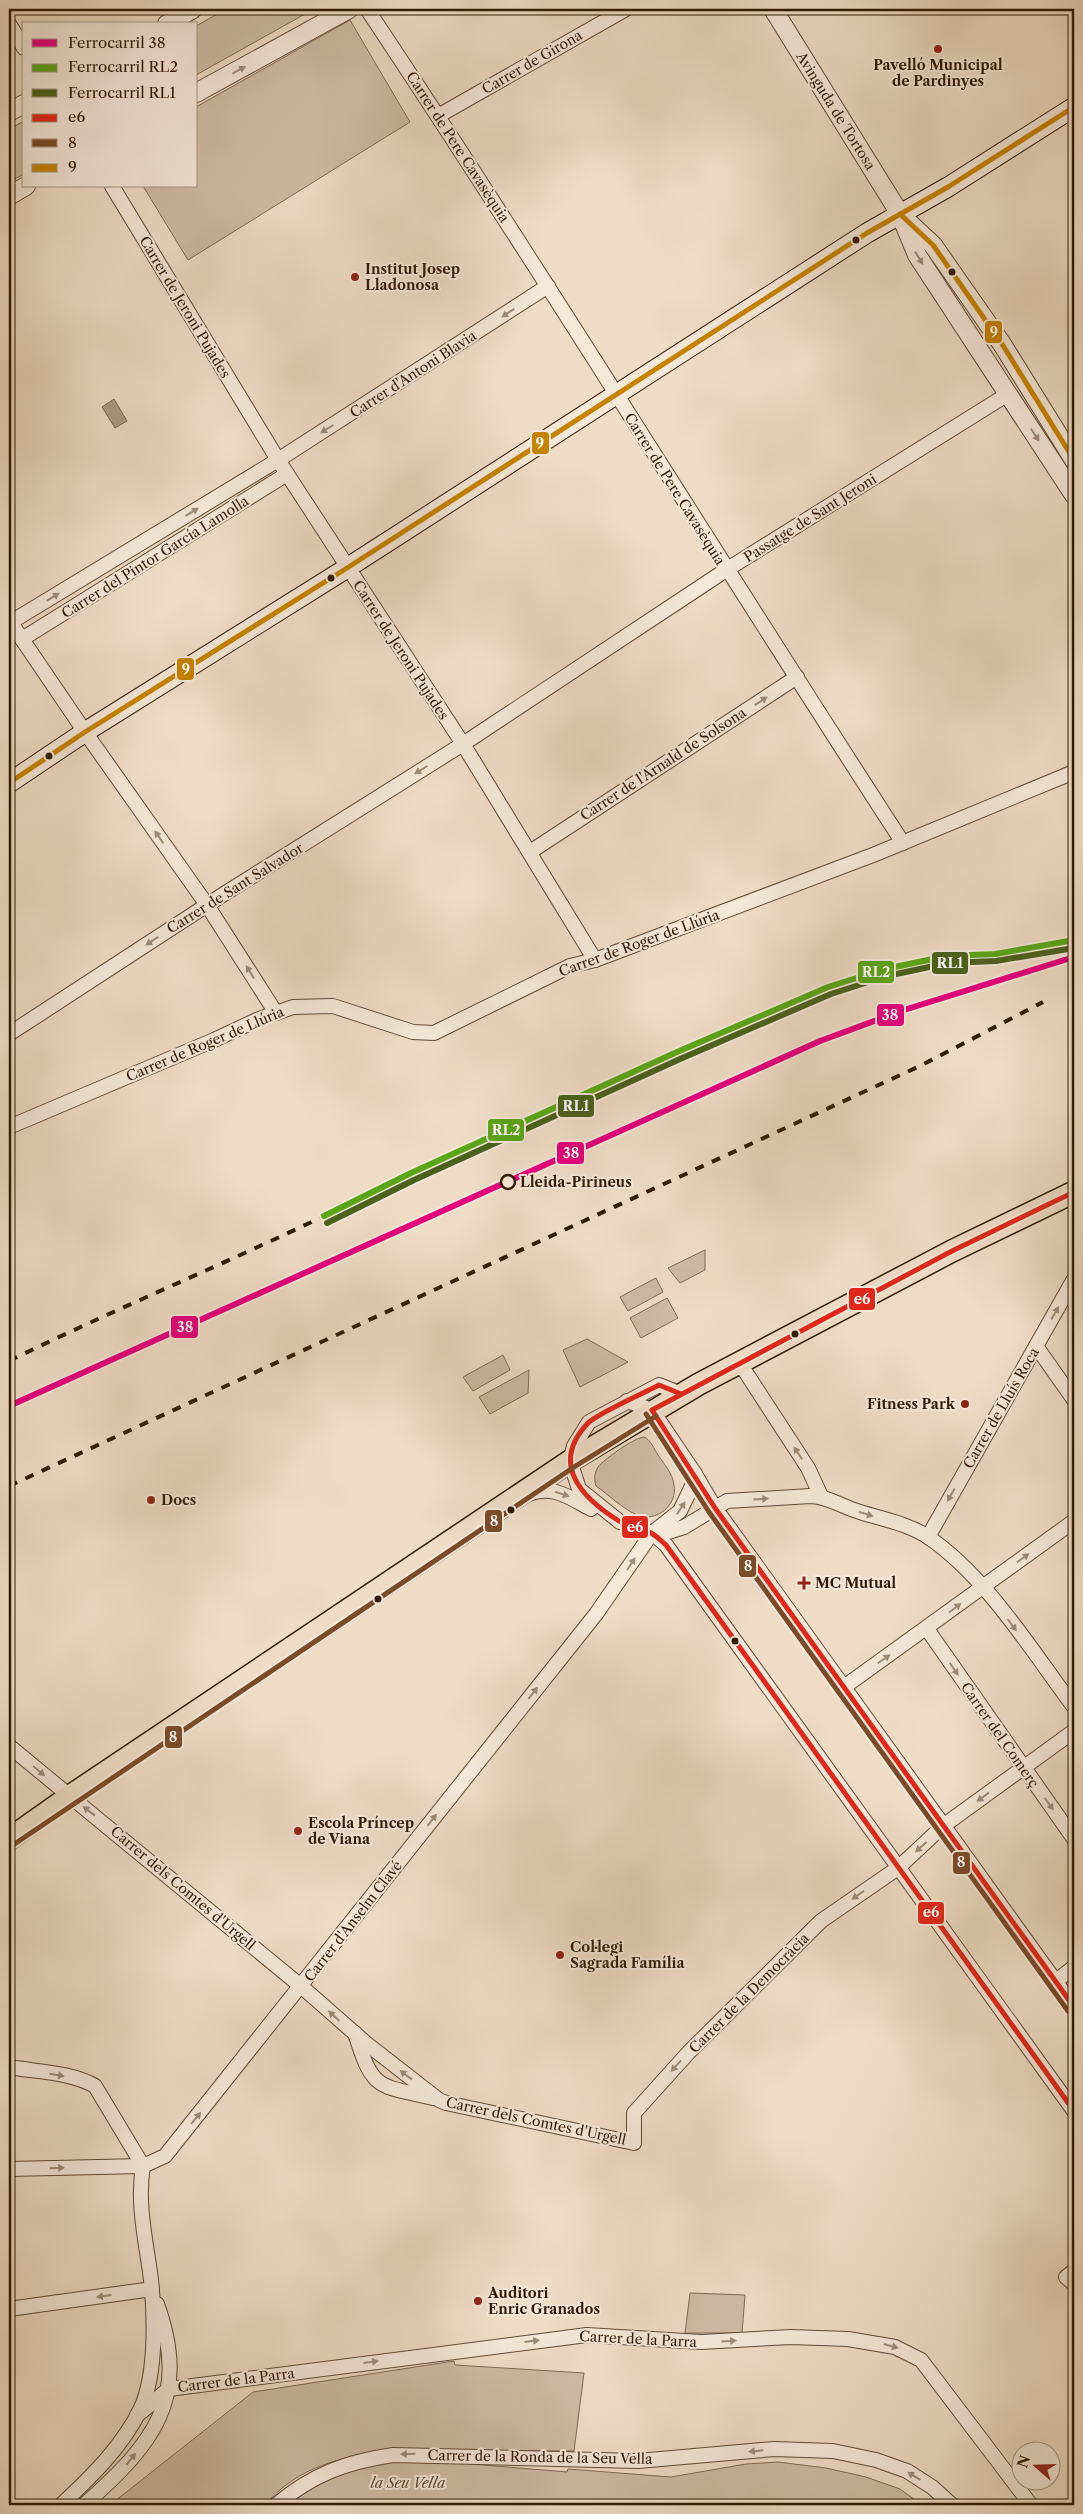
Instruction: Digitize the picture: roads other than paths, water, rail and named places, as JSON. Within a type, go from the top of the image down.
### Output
[{"type":"main road","points":[[9,784],[85,732],[347,568],[615,395],[900,214],[948,187],[1074,107]]},
{"type":"main road","points":[[9,1840],[70,1796],[570,1461],[652,1410],[739,1362],[952,1251],[1074,1192]]},
{"type":"street","points":[[170,22],[193,9]]},
{"type":"street","points":[[198,92],[349,9]]},
{"type":"street","name":"Carrer de Pere Cavasèquia","points":[[367,9],[548,286],[726,570],[903,843]]},
{"type":"street","name":"Carrer de Girona","points":[[438,116],[626,9]]},
{"type":"street","name":"Avinguda de Tortosa","points":[[773,9],[900,214],[917,255],[1074,495]]},
{"type":"street","points":[[10,27],[22,45]]},
{"type":"street","points":[[9,112],[22,105]]},
{"type":"street","points":[[9,196],[23,188]]},
{"type":"street","name":"Carrer de Jeroni Pujades","points":[[113,188],[278,460],[463,744],[595,960]]},
{"type":"street","name":"Avinguda de Tortosa","points":[[900,214],[933,245],[1002,344],[1074,460]]},
{"type":"street","name":"Carrer d'Antoni Blavia","points":[[278,460],[548,286]]},
{"type":"street","name":"Passatge de Sant Jeroni","points":[[463,744],[726,570],[1008,394]]},
{"type":"street","name":"Carrer del Pintor García Lamolla","points":[[10,621],[278,460]]},
{"type":"street","name":"Carrer del Pintor García Lamolla","points":[[22,639],[287,474]]},
{"type":"street","points":[[10,621],[85,732],[207,905],[276,1013]]},
{"type":"street","name":"Carrer de l'Arnald de Solsona","points":[[530,852],[797,677]]},
{"type":"street","name":"Carrer de Sant Salvador","points":[[9,1034],[207,905],[463,744]]},
{"type":"street","name":"Carrer de Roger de Llúria","points":[[9,1126],[293,1007],[333,1006],[413,1032],[428,1034],[570,966],[595,960],[903,843],[1074,772]]},
{"type":"street","name":"Carrer de Lluís Roca","points":[[928,1537],[1074,1279]]},
{"type":"street","points":[[1036,1346],[1074,1400]]},
{"type":"street","points":[[739,1362],[808,1468],[821,1496]]},
{"type":"street","points":[[681,1394],[659,1385],[587,1424],[576,1441],[570,1461],[579,1490],[609,1514],[628,1526],[652,1533],[676,1531],[727,1501],[821,1496],[846,1508],[914,1529],[928,1537],[974,1576],[1074,1707]]},
{"type":"street","points":[[627,1401],[652,1410],[695,1474],[715,1508],[1074,2007]]},
{"type":"street","points":[[652,1533],[680,1510],[693,1484],[695,1474]]},
{"type":"street","points":[[515,1498],[536,1491],[553,1491],[571,1496],[594,1510],[609,1514]]},
{"type":"street","points":[[844,1687],[1074,1522]]},
{"type":"street","points":[[652,1533],[666,1545],[1074,2111]]},
{"type":"street","name":"Carrer d'Anselm Clavé","points":[[143,2166],[165,2156],[302,1986],[610,1595],[652,1533]]},
{"type":"street","name":"Carrer del Comerç","points":[[927,1629],[1074,1839]]},
{"type":"street","name":"Carrer de la Democràcia","points":[[634,2143],[634,2113],[689,2052],[821,1921],[898,1868],[944,1826],[1074,1731]]},
{"type":"street","name":"Carrer dels Comtes d'Urgell","points":[[9,1746],[302,1986],[354,2034],[439,2100]]},
{"type":"street","points":[[1056,1981],[1074,1967]]},
{"type":"street","name":"Carrer dels Comtes d'Urgell","points":[[354,2034],[365,2066],[374,2080],[382,2085],[446,2103],[634,2143]]},
{"type":"street","points":[[9,2067],[85,2080],[95,2086],[143,2166],[140,2187],[141,2206],[152,2289],[152,2336],[148,2380],[134,2419],[130,2440],[78,2501],[77,2505]]},
{"type":"street","points":[[9,2169],[143,2166]]},
{"type":"street","points":[[9,2309],[152,2289]]},
{"type":"street","points":[[84,2505],[122,2470],[148,2438],[162,2413],[169,2389],[169,2356],[160,2312],[152,2289]]},
{"type":"street","points":[[152,2336],[158,2353],[159,2378],[164,2386],[169,2389]]},
{"type":"street","name":"Carrer de la Parra","points":[[169,2389],[587,2336],[700,2342],[791,2337],[866,2341],[895,2347],[921,2360],[1031,2505]]},
{"type":"street","points":[[62,2505],[102,2464],[134,2419],[146,2410],[156,2398],[169,2389]]},
{"type":"street","name":"Carrer de la Ronda de la Seu Vella","points":[[276,2505],[293,2491],[329,2470],[362,2460],[393,2455],[638,2461],[774,2449],[834,2451],[884,2462],[907,2472],[932,2487],[952,2505]]},
{"type":"railway","points":[[9,1486],[922,1065],[1043,1002]]},
{"type":"railway","points":[[9,1361],[324,1216]]},
{"type":"rail line","name":"RL2","points":[[324,1216],[411,1173],[677,1052],[828,987],[885,969],[947,956],[995,954],[1074,940]]},
{"type":"rail line","name":"RL1","points":[[327,1223],[414,1180],[680,1059],[831,994],[887,976],[948,963],[996,961],[1074,948]]},
{"type":"rail line","name":"38","points":[[9,1406],[820,1041],[904,1010],[1074,957]]},
{"type":"place","name":"Pavelló Municipal de Pardinyes","points":[[938,49]]},
{"type":"place","name":"Institut Josep Lladonosa","points":[[355,277]]},
{"type":"place","name":"Lleida-Pirineus","points":[[508,1182]]},
{"type":"place","name":"Fitness Park","points":[[965,1404]]},
{"type":"place","name":"Docs","points":[[151,1500]]},
{"type":"place","name":"MC Mutual","points":[[804,1583]]},
{"type":"place","name":"Escola Príncep de Viana","points":[[298,1831]]},
{"type":"place","name":"Col·legi Sagrada Família","points":[[560,1955]]},
{"type":"place","name":"Auditori Enric Granados","points":[[478,2301]]},
{"type":"park label","name":"la Seu Vella","points":[[408,2483]]}]
